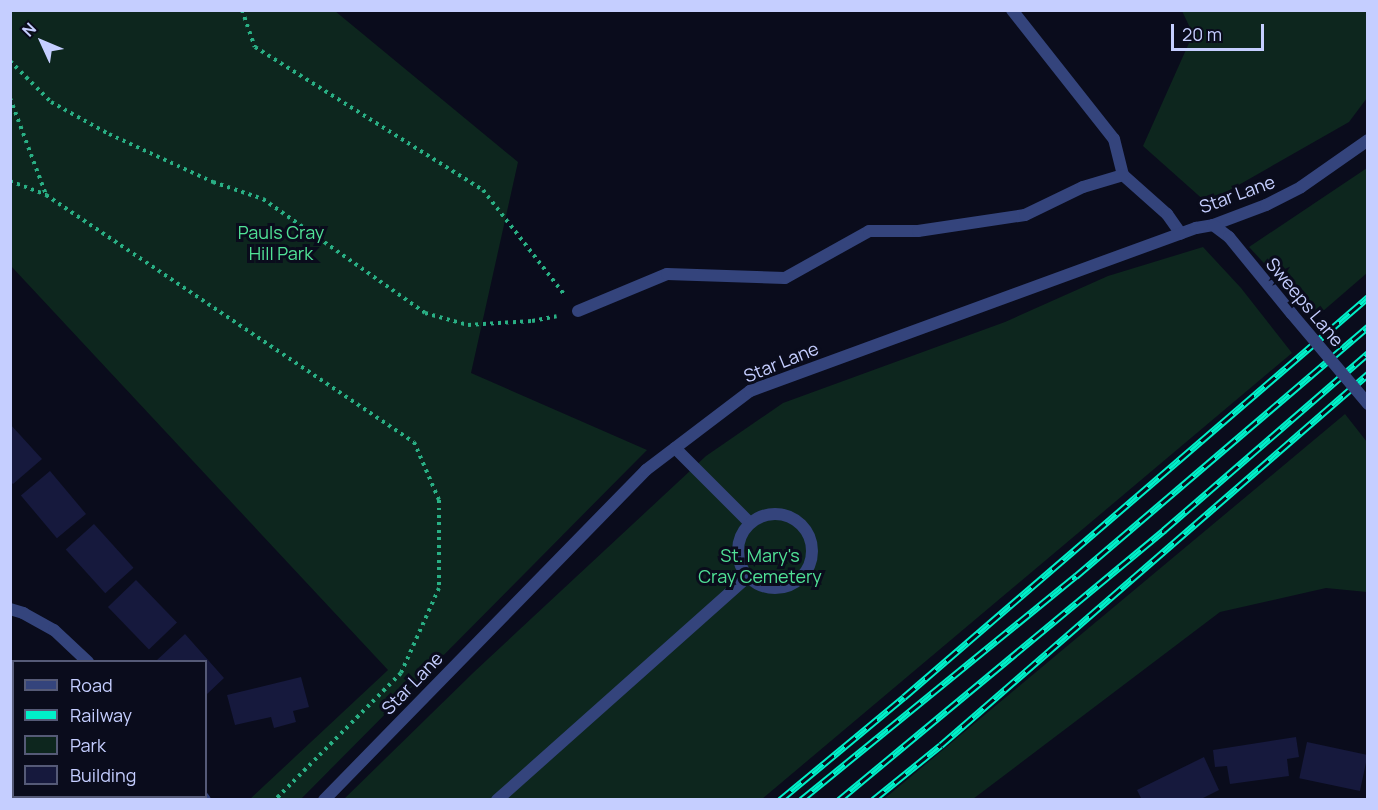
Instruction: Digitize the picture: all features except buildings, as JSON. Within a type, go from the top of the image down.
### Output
[{"type":"street","points":[[1012,10],[1114,139],[1123,175],[1167,214],[1181,234]]},
{"type":"street","name":"Star Lane","points":[[324,800],[646,470],[750,391],[1196,228],[1213,225],[1266,205],[1301,187],[1368,140]]},
{"type":"street","points":[[578,311],[667,274],[784,278],[869,231],[918,231],[1025,215],[1083,187],[1123,175]]},
{"type":"street","name":"Sweeps Lane","points":[[1213,225],[1230,237],[1368,404]]},
{"type":"street","points":[[675,448],[750,523]]},
{"type":"street","points":[[773,513],[796,520],[806,530],[812,553],[803,576],[782,588],[757,585],[747,577],[737,555],[742,532],[750,523],[773,513]]},
{"type":"street","points":[[497,800],[747,577]]},
{"type":"street","points":[[10,609],[54,630],[86,660]]},
{"type":"path","points":[[10,61],[51,102],[109,134],[213,182],[263,200],[425,313],[468,326],[532,321],[578,311],[483,190],[255,46],[242,10]]},
{"type":"path","points":[[10,98],[46,195]]},
{"type":"path","points":[[10,181],[46,195],[414,442],[439,500],[439,588],[401,673],[275,800]]},
{"type":"green space","name":"Pauls Cray Hill Park","points":[[11,10],[335,11],[518,162],[471,373],[647,450],[301,799],[250,799],[388,670],[11,266]]},
{"type":"green space","points":[[1182,11],[1367,11],[1367,98],[1349,122],[1207,203],[1143,146],[1193,34]]},
{"type":"green space","points":[[1367,168],[1367,273],[1315,318],[1249,247]]},
{"type":"green space","name":"St. Mary's Cray Cemetery","points":[[1203,247],[1241,288],[1292,353],[762,799],[343,800],[474,672],[706,456],[783,403],[1005,322],[1108,276]]},
{"type":"green space","points":[[1345,414],[1367,442],[1367,592],[1326,588],[1220,612],[973,799],[884,799]]},
{"type":"railway","points":[[780,800],[904,697],[1368,297]]},
{"type":"railway","points":[[801,800],[1076,576],[1368,327]]},
{"type":"railway","points":[[839,800],[1164,530],[1368,353]]},
{"type":"railway","points":[[873,800],[941,745],[1368,374]]}]
